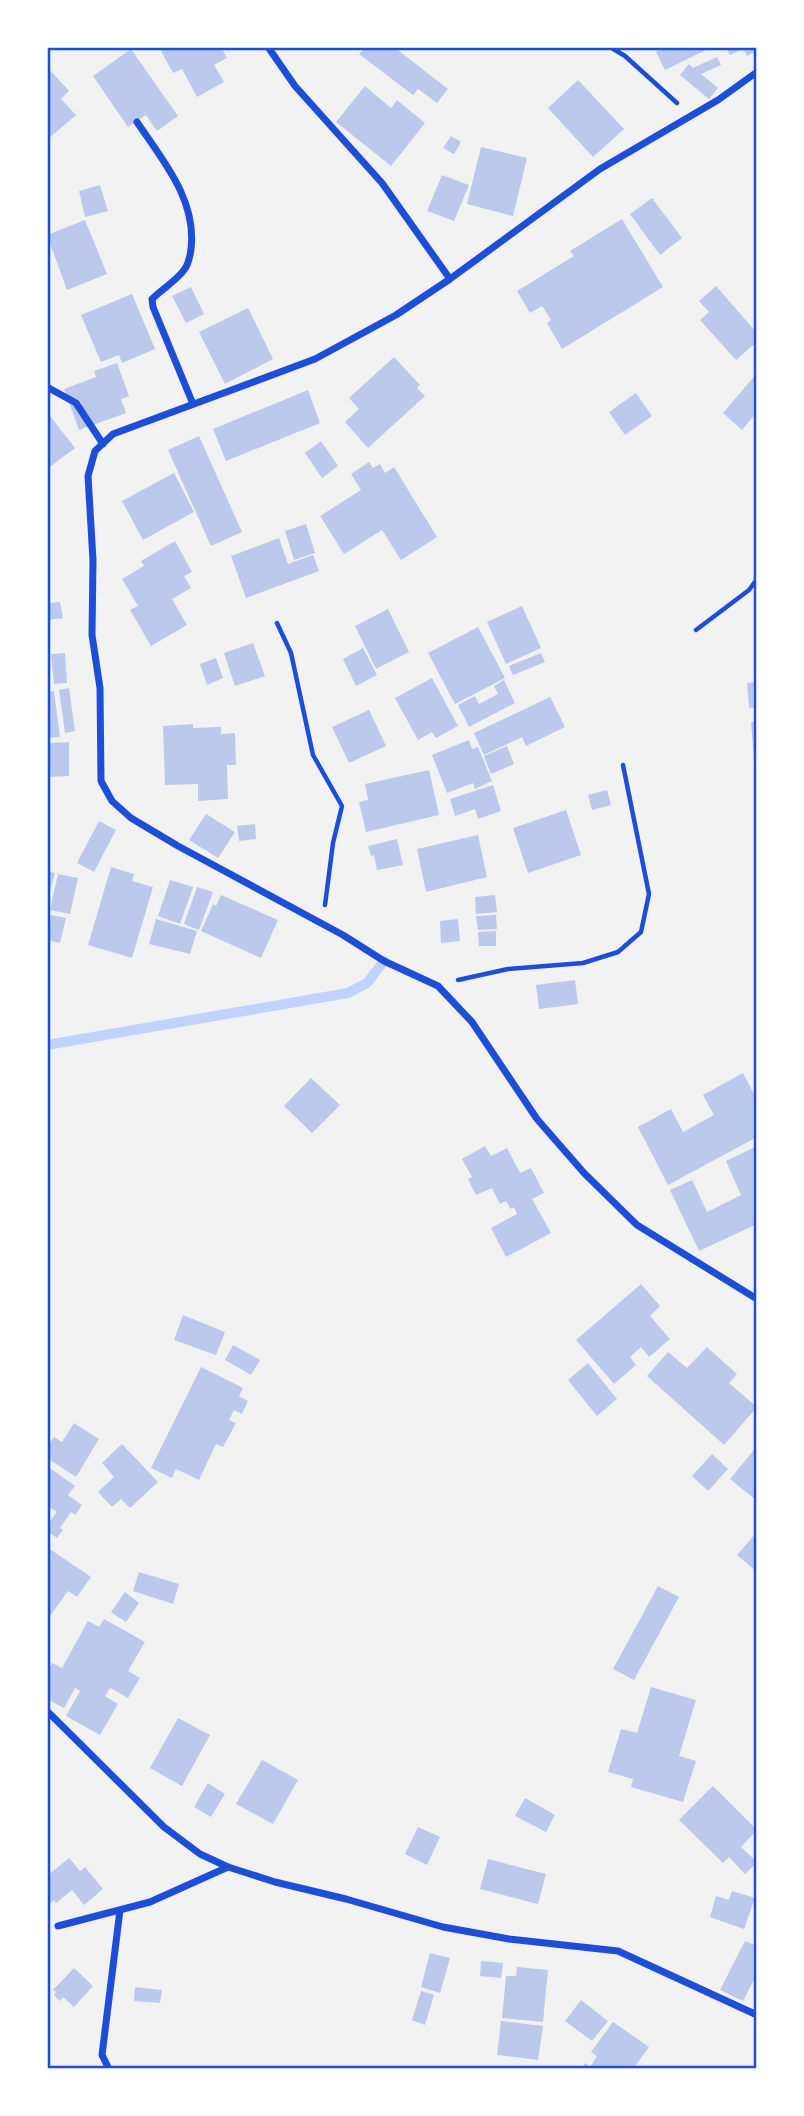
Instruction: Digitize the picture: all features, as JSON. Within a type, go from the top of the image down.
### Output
[{"type":"street","points":[[268,47],[295,86],[382,183],[450,279]]},
{"type":"street","points":[[757,72],[718,100],[600,170],[396,315],[315,359],[113,435],[95,451],[88,476],[93,559],[92,635],[100,688],[100,781],[112,802],[131,818],[323,924],[384,961],[438,986],[471,1022],[537,1119],[619,1208],[637,1225],[757,1299]]},
{"type":"street","points":[[137,122],[171,173],[187,205],[193,232],[190,256],[185,269],[152,299],[193,404]]},
{"type":"street","points":[[47,387],[76,402],[103,444]]},
{"type":"street","points":[[47,1711],[164,1827],[200,1854],[228,1867],[443,1927],[509,1939],[618,1951],[757,2015]]},
{"type":"street","points":[[58,1926],[150,1902],[228,1867]]},
{"type":"street","points":[[109,2069],[102,2055],[120,1910]]},
{"type":"path","points":[[610,47],[625,56],[691,116]]},
{"type":"path","points":[[696,630],[749,590],[757,579]]},
{"type":"path","points":[[277,623],[291,653],[313,755],[342,806],[332,843],[323,924]]},
{"type":"path","points":[[438,986],[508,969],[583,962],[618,952],[640,932],[649,894],[623,765]]},
{"type":"building","points":[[167,47],[221,47],[227,58],[214,65],[224,82],[197,97],[182,69],[173,73],[161,51]]},
{"type":"building","points":[[359,47],[394,47],[448,89],[437,103],[418,89],[413,95],[359,54],[363,50]]},
{"type":"building","points":[[665,47],[712,47],[665,70],[656,52]]},
{"type":"building","points":[[726,47],[757,47],[757,51],[747,56],[743,49],[730,55]]},
{"type":"building","points":[[131,49],[178,116],[157,131],[146,115],[128,127],[93,76]]},
{"type":"building","points":[[717,57],[721,65],[701,74],[718,88],[709,99],[680,75],[689,64],[693,68]]},
{"type":"building","points":[[47,67],[69,91],[61,99],[76,115],[47,140]]},
{"type":"building","points":[[578,80],[624,129],[593,157],[548,108]]},
{"type":"building","points":[[365,86],[391,108],[397,100],[425,123],[391,166],[336,122]]},
{"type":"building","points":[[451,136],[461,142],[454,154],[443,148]]},
{"type":"building","points":[[481,147],[527,158],[513,216],[467,204]]},
{"type":"building","points":[[442,175],[469,185],[454,221],[427,211]]},
{"type":"building","points":[[100,185],[108,211],[85,217],[79,191]]},
{"type":"building","points":[[652,198],[682,238],[660,255],[630,214]]},
{"type":"building","points":[[622,219],[663,287],[562,349],[547,323],[551,320],[542,306],[530,313],[517,291],[574,256],[570,251]]},
{"type":"building","points":[[85,220],[107,274],[67,290],[47,235]]},
{"type":"building","points":[[716,286],[757,333],[757,342],[736,360],[700,320],[709,312],[699,301]]},
{"type":"building","points":[[191,287],[204,314],[186,323],[172,296]]},
{"type":"building","points":[[132,294],[155,349],[122,363],[119,355],[101,362],[81,315]]},
{"type":"building","points":[[248,308],[273,359],[225,384],[199,332]]},
{"type":"building","points":[[394,357],[420,385],[417,388],[425,396],[368,448],[345,422],[359,409],[349,398]]},
{"type":"building","points":[[117,363],[129,396],[121,399],[126,413],[79,430],[64,389],[96,377],[94,371]]},
{"type":"building","points":[[757,373],[757,412],[742,430],[723,413]]},
{"type":"building","points":[[308,390],[320,423],[226,461],[213,429]]},
{"type":"building","points":[[636,393],[652,416],[625,435],[609,412]]},
{"type":"building","points":[[47,412],[75,448],[47,469]]},
{"type":"building","points":[[199,436],[242,532],[211,546],[168,450]]},
{"type":"building","points":[[321,441],[338,466],[322,478],[305,453]]},
{"type":"building","points":[[369,462],[373,468],[380,464],[385,473],[394,467],[437,537],[401,560],[382,530],[344,554],[320,516],[361,490],[351,474]]},
{"type":"building","points":[[174,473],[194,512],[143,540],[122,501]]},
{"type":"building","points":[[306,524],[315,553],[294,560],[285,531]]},
{"type":"building","points":[[279,538],[288,564],[313,555],[319,571],[246,598],[231,556]]},
{"type":"building","points":[[175,541],[192,572],[184,576],[191,588],[172,599],[187,625],[151,646],[130,610],[138,606],[122,579],[144,566],[141,561]]},
{"type":"building","points":[[60,602],[63,618],[48,620],[47,603]]},
{"type":"building","points":[[522,606],[541,648],[506,664],[487,622]]},
{"type":"building","points":[[388,609],[409,652],[376,669],[355,626]]},
{"type":"building","points":[[478,627],[505,678],[455,704],[428,653]]},
{"type":"building","points":[[253,643],[265,676],[235,686],[224,653]]},
{"type":"building","points":[[363,648],[377,675],[356,686],[343,659]]},
{"type":"building","points":[[65,653],[67,683],[54,684],[51,654]]},
{"type":"building","points":[[541,653],[545,662],[513,675],[509,666]]},
{"type":"building","points":[[216,658],[223,678],[207,685],[200,664]]},
{"type":"building","points":[[432,678],[458,726],[436,738],[432,732],[418,740],[395,698]]},
{"type":"building","points":[[504,680],[515,703],[469,727],[458,705],[475,696],[479,704],[498,694],[494,686]]},
{"type":"building","points":[[757,682],[757,707],[749,708],[747,683]]},
{"type":"building","points":[[69,688],[75,731],[65,733],[59,690]]},
{"type":"building","points":[[54,691],[60,737],[47,738],[47,692]]},
{"type":"building","points":[[550,697],[565,727],[526,746],[522,737],[484,755],[474,733]]},
{"type":"building","points":[[369,710],[386,746],[349,763],[332,727]]},
{"type":"building","points":[[751,722],[757,722],[757,773],[755,773]]},
{"type":"building","points":[[193,724],[193,728],[221,727],[221,734],[235,733],[236,765],[227,765],[228,799],[198,801],[198,784],[165,785],[163,726]]},
{"type":"building","points":[[469,740],[472,749],[478,747],[492,781],[475,789],[473,783],[447,793],[432,755]]},
{"type":"building","points":[[69,742],[69,776],[47,777],[47,743]]},
{"type":"building","points":[[507,746],[514,764],[491,774],[484,756]]},
{"type":"building","points":[[429,770],[439,815],[366,832],[359,802],[368,800],[365,784]]},
{"type":"building","points":[[493,785],[501,811],[478,819],[475,809],[455,816],[450,799]]},
{"type":"building","points":[[607,790],[611,805],[592,810],[588,795]]},
{"type":"building","points":[[566,810],[581,855],[528,873],[513,828]]},
{"type":"building","points":[[206,814],[235,832],[218,858],[189,840]]},
{"type":"building","points":[[99,821],[116,830],[94,872],[77,863]]},
{"type":"building","points":[[255,824],[256,839],[239,841],[237,826]]},
{"type":"building","points":[[478,835],[487,877],[426,892],[417,849]]},
{"type":"building","points":[[397,839],[403,865],[377,870],[374,855],[371,856],[368,846]]},
{"type":"building","points":[[111,867],[134,874],[132,881],[153,887],[132,958],[88,945]]},
{"type":"building","points":[[47,871],[55,873],[48,898],[47,898]]},
{"type":"building","points":[[58,874],[78,878],[70,914],[50,910]]},
{"type":"building","points":[[170,880],[193,887],[180,924],[158,916]]},
{"type":"building","points":[[197,887],[213,892],[199,930],[184,924]]},
{"type":"building","points":[[221,895],[278,920],[261,958],[201,931],[213,904],[216,906]]},
{"type":"building","points":[[495,895],[497,912],[476,914],[475,897]]},
{"type":"building","points":[[51,915],[66,918],[60,943],[47,940]]},
{"type":"building","points":[[496,915],[497,929],[478,930],[476,916]]},
{"type":"building","points":[[156,919],[197,931],[190,954],[149,944]]},
{"type":"building","points":[[458,919],[460,941],[441,943],[440,921]]},
{"type":"building","points":[[496,931],[496,946],[479,946],[478,932]]},
{"type":"building","points":[[575,980],[578,1004],[539,1009],[536,985]]},
{"type":"building","points":[[743,1073],[757,1100],[757,1137],[668,1185],[638,1127],[671,1109],[683,1132],[714,1115],[703,1095]]},
{"type":"building","points":[[311,1078],[340,1105],[312,1133],[284,1106]]},
{"type":"building","points":[[485,1146],[491,1156],[507,1148],[520,1173],[531,1168],[544,1193],[532,1199],[551,1233],[506,1257],[491,1228],[517,1214],[514,1207],[511,1209],[506,1201],[500,1204],[492,1188],[476,1195],[468,1179],[472,1177],[462,1159]]},
{"type":"building","points":[[757,1146],[757,1224],[699,1251],[670,1190],[692,1180],[707,1212],[741,1195],[726,1161]]},
{"type":"building","points":[[641,1284],[660,1306],[650,1316],[670,1339],[649,1357],[641,1347],[630,1357],[636,1365],[614,1384],[576,1340]]},
{"type":"building","points":[[183,1315],[225,1332],[216,1355],[174,1340]]},
{"type":"building","points":[[233,1345],[260,1360],[251,1375],[225,1360]]},
{"type":"building","points":[[707,1347],[737,1374],[729,1383],[757,1407],[724,1445],[647,1376],[668,1352],[687,1368]]},
{"type":"building","points":[[588,1363],[617,1399],[597,1416],[568,1380]]},
{"type":"building","points":[[201,1367],[243,1388],[239,1396],[248,1401],[242,1414],[234,1410],[229,1420],[236,1423],[223,1447],[216,1444],[199,1480],[176,1469],[172,1478],[151,1468]]},
{"type":"building","points":[[74,1423],[99,1439],[76,1477],[47,1458],[47,1447],[54,1437],[62,1442]]},
{"type":"building","points":[[122,1444],[158,1482],[130,1508],[121,1499],[112,1507],[98,1492],[114,1477],[102,1463]]},
{"type":"building","points":[[757,1446],[757,1501],[730,1479]]},
{"type":"building","points":[[712,1454],[728,1469],[708,1491],[692,1476]]},
{"type":"building","points":[[47,1466],[75,1486],[68,1495],[82,1505],[75,1515],[71,1512],[57,1538],[47,1531],[47,1525],[57,1512],[47,1506]]},
{"type":"building","points":[[757,1532],[757,1572],[737,1555]]},
{"type":"building","points":[[47,1547],[91,1577],[77,1597],[68,1591],[47,1620]]},
{"type":"building","points":[[139,1572],[179,1584],[173,1604],[133,1591]]},
{"type":"building","points":[[658,1586],[679,1597],[634,1680],[613,1669]]},
{"type":"building","points":[[125,1592],[139,1603],[126,1622],[111,1612]]},
{"type":"building","points":[[104,1619],[145,1642],[128,1671],[140,1678],[128,1698],[110,1688],[105,1696],[118,1704],[100,1735],[66,1716],[80,1691],[75,1688],[64,1708],[47,1699],[47,1672],[52,1663],[62,1668],[88,1621],[99,1627]]},
{"type":"building","points":[[651,1687],[696,1700],[679,1756],[696,1761],[683,1802],[631,1787],[633,1779],[608,1772],[621,1729],[637,1733]]},
{"type":"building","points":[[178,1718],[210,1735],[182,1786],[150,1768]]},
{"type":"building","points":[[262,1760],[298,1780],[273,1824],[236,1804]]},
{"type":"building","points":[[208,1783],[225,1794],[211,1817],[194,1807]]},
{"type":"building","points":[[713,1786],[757,1830],[741,1847],[757,1862],[745,1874],[729,1857],[723,1863],[679,1820]]},
{"type":"building","points":[[525,1798],[555,1815],[546,1832],[515,1816]]},
{"type":"building","points":[[418,1827],[440,1837],[427,1865],[405,1854]]},
{"type":"building","points":[[69,1858],[80,1871],[85,1867],[103,1889],[84,1905],[72,1890],[56,1903],[54,1900],[47,1906],[47,1876]]},
{"type":"building","points":[[488,1859],[546,1874],[538,1904],[480,1889]]},
{"type":"building","points":[[732,1891],[755,1898],[744,1929],[710,1917],[716,1896],[729,1900]]},
{"type":"building","points":[[745,1941],[757,1946],[757,1974],[743,2001],[720,1990]]},
{"type":"building","points":[[430,1953],[450,1958],[440,1993],[421,1987]]},
{"type":"building","points":[[481,1961],[503,1963],[501,1978],[480,1976]]},
{"type":"building","points":[[517,1967],[548,1970],[543,2022],[502,2018],[506,1976],[516,1976]]},
{"type":"building","points":[[74,1968],[93,1986],[74,2007],[63,1997],[60,2001],[53,1990]]},
{"type":"building","points":[[135,1987],[162,1990],[160,2003],[134,2001]]},
{"type":"building","points":[[421,1991],[434,1995],[425,2025],[412,2020]]},
{"type":"building","points":[[581,2000],[608,2021],[592,2041],[565,2021]]},
{"type":"building","points":[[501,2021],[543,2026],[538,2060],[497,2055]]},
{"type":"building","points":[[613,2022],[649,2047],[633,2069],[581,2069],[585,2063],[590,2067],[597,2056],[591,2052]]},
{"type":"waterway","points":[[47,1045],[348,993],[367,983],[384,961]]}]
